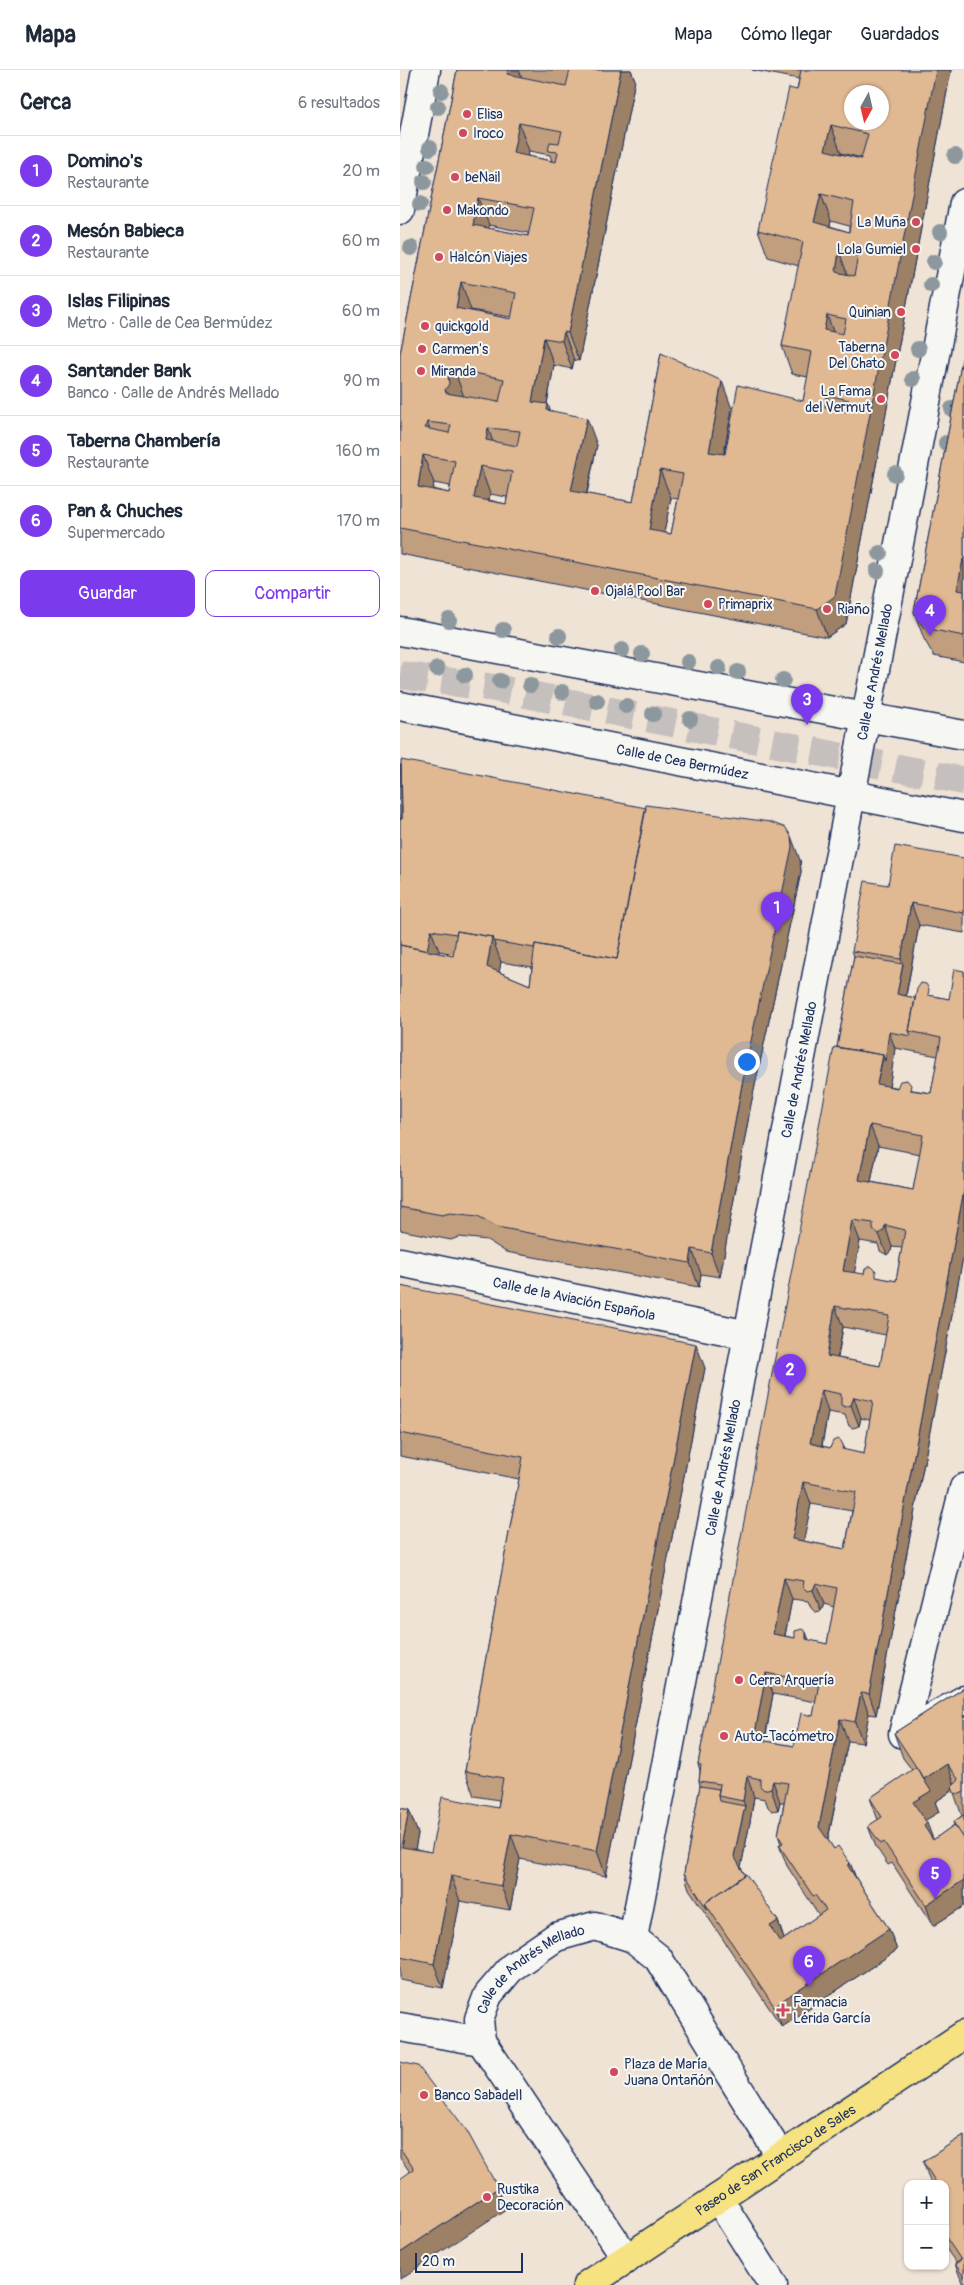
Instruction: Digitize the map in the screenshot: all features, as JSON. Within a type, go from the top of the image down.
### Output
[{"type":"main road","name":"Paseo de San Francisco de Sales","points":[[587,2285],[964,2035]]},
{"type":"street","points":[[400,210],[426,70]]},
{"type":"street","name":"Calle de Andrés Mellado","points":[[633,1938],[964,203]]},
{"type":"street","points":[[400,631],[964,735]]},
{"type":"street","name":"Calle de Cea Bermúdez","points":[[400,706],[964,817]]},
{"type":"street","name":"Calle de la Aviación Española","points":[[400,1262],[748,1334]]},
{"type":"street","points":[[964,1488],[955,1566],[904,1734],[964,1700]]},
{"type":"street","name":"Calle de Andrés Mellado","points":[[627,2258],[481,2041],[479,2018],[488,1995],[512,1966],[556,1937],[595,1926],[633,1938],[658,1958],[781,2157]]},
{"type":"street","points":[[400,2027],[481,2041]]},
{"type":"street","points":[[718,2198],[773,2285]]},
{"type":"building","points":[[457,70],[508,70],[507,74],[566,86],[570,70],[621,70],[568,333],[564,332],[562,341],[544,338],[532,402],[548,404],[547,410],[587,418],[571,491],[633,502],[661,353],[722,381],[709,452],[725,454],[738,385],[803,401],[812,352],[782,346],[803,242],[758,230],[789,88],[797,90],[801,70],[936,70],[835,596],[817,609],[400,528],[400,354]],"holes":[[[519,123],[562,131],[559,143],[550,142],[548,151],[558,152],[556,162],[513,153]],[[821,194],[854,202],[849,232],[814,222]],[[478,198],[534,208],[528,236],[473,225]],[[839,251],[858,256],[854,276],[836,272]],[[461,282],[516,293],[511,319],[456,308]],[[827,315],[846,319],[843,334],[824,330]],[[454,369],[504,379],[499,402],[446,393],[445,390],[449,384],[448,375]],[[827,395],[849,400],[847,412],[825,407]],[[427,422],[451,425],[449,433],[425,428]],[[488,428],[520,431],[517,446],[486,440]],[[423,455],[455,461],[449,493],[418,487]],[[480,466],[512,472],[506,504],[474,498]],[[660,470],[683,474],[671,534],[649,530]]]},
{"type":"building","points":[[964,349],[964,559],[957,590],[964,591],[964,636],[924,628],[914,612]]},
{"type":"building","points":[[401,760],[646,808],[617,959],[535,944],[534,948],[493,941],[492,937],[457,931],[456,934],[431,930],[427,951],[400,945]]},
{"type":"building","points":[[401,765],[402,819],[400,819]]},
{"type":"building","points":[[646,805],[770,822],[786,828],[791,836],[792,847],[743,1079],[711,1253],[692,1249],[690,1263],[497,1227],[478,1216],[450,1213],[442,1215],[400,1207],[400,945],[453,956],[457,931],[492,937],[487,967],[530,985],[535,944],[617,959]]},
{"type":"building","points":[[895,846],[964,858],[964,913],[911,903],[901,959],[852,951],[865,881],[888,885]]},
{"type":"building","points":[[854,956],[903,964],[897,994],[915,998],[909,1031],[911,1036],[889,1032],[885,1061],[883,1055],[837,1047]]},
{"type":"building","points":[[954,969],[964,971],[964,1190],[869,1694],[861,1693],[855,1722],[840,1719],[819,1827],[834,1849],[838,1846],[850,1863],[848,1866],[889,1929],[774,2006],[705,1903],[746,1874],[778,1921],[770,1926],[780,1942],[826,1910],[815,1895],[813,1896],[779,1845],[783,1843],[778,1835],[788,1783],[773,1781],[771,1788],[764,1790],[760,1786],[760,1779],[747,1776],[743,1801],[718,1796],[720,1784],[699,1781],[701,1765],[698,1764],[834,1047],[883,1055],[877,1084],[897,1088],[900,1081],[907,1080],[911,1085],[910,1090],[931,1093],[941,1038],[909,1031],[917,989],[921,983],[926,984],[929,989],[928,995],[949,999]],"holes":[[[870,1125],[923,1135],[913,1190],[859,1180]],[[852,1220],[873,1223],[873,1230],[879,1234],[884,1230],[885,1225],[905,1230],[896,1281],[876,1277],[876,1271],[871,1266],[865,1269],[864,1274],[843,1271]],[[835,1306],[889,1316],[880,1366],[827,1356]],[[821,1390],[841,1394],[841,1405],[845,1407],[851,1405],[854,1397],[873,1401],[864,1454],[842,1449],[843,1445],[838,1439],[833,1441],[830,1448],[810,1443]],[[803,1482],[856,1492],[845,1549],[792,1539]],[[784,1578],[804,1581],[803,1587],[807,1591],[813,1590],[816,1583],[837,1588],[827,1644],[806,1639],[806,1632],[802,1629],[795,1631],[795,1638],[773,1634]],[[766,1673],[819,1683],[813,1716],[801,1713],[794,1746],[754,1739]]]},
{"type":"building","points":[[400,1286],[696,1344],[597,1851],[511,1834],[501,1886],[451,1876],[434,1964],[400,1957],[400,1808],[409,1810],[402,1847],[431,1852],[442,1797],[498,1808],[503,1778],[465,1771],[523,1457],[400,1433]]},
{"type":"building","points":[[964,1688],[964,1792],[960,1794],[954,1793],[952,1787],[959,1780],[947,1764],[924,1779],[894,1733]]},
{"type":"building","points":[[916,1767],[931,1791],[913,1802],[927,1823],[924,1826],[933,1840],[954,1825],[964,1840],[964,1880],[926,1905],[884,1842],[881,1844],[868,1826],[882,1817],[870,1798]]},
{"type":"building","points":[[700,1786],[719,1789],[719,1801],[745,1806],[734,1856],[745,1875],[705,1903],[707,1909],[684,1873]]},
{"type":"building","points":[[964,1815],[964,1838],[953,1822]]},
{"type":"building","points":[[400,2062],[418,2066],[467,2131],[498,2188],[400,2253],[400,2179],[414,2169],[400,2148]]},
{"type":"building","points":[[964,2135],[964,2277],[955,2264],[961,2260],[949,2242],[949,2180],[934,2180],[923,2162]]},
{"type":"tunnel","points":[[400,675],[495,688],[964,781]]},
{"type":"place","name":"Elisa","points":[[467,114]]},
{"type":"place","name":"Iroco","points":[[463,133]]},
{"type":"place","name":"beNail","points":[[455,177]]},
{"type":"place","name":"Makondo","points":[[447,210]]},
{"type":"place","name":"La Muña","points":[[916,222]]},
{"type":"place","name":"Lola Gumiel","points":[[916,249]]},
{"type":"place","name":"Halcón Viajes","points":[[439,257]]},
{"type":"place","name":"Quinian","points":[[901,312]]},
{"type":"place","name":"quickgold","points":[[425,326]]},
{"type":"place","name":"Carmen's","points":[[422,349]]},
{"type":"place","name":"Taberna Del Chato","points":[[895,355]]},
{"type":"place","name":"Miranda","points":[[421,371]]},
{"type":"place","name":"La Fama del Vermut","points":[[881,399]]},
{"type":"place","name":"Ojalá Pool Bar","points":[[595,591]]},
{"type":"place","name":"Primaprix","points":[[708,604]]},
{"type":"place","name":"Riaño","points":[[827,609]]},
{"type":"place","name":"Santander Bank","points":[[930,636]]},
{"type":"place","name":"Islas Filipinas","points":[[807,725]]},
{"type":"place","name":"Domino's","points":[[777,933]]},
{"type":"place","name":"Mesón Babieca","points":[[790,1395]]},
{"type":"place","name":"Cerra Arquería","points":[[739,1680]]},
{"type":"place","name":"Auto-Tacómetro","points":[[724,1736]]},
{"type":"place","name":"Taberna Chambería","points":[[935,1899]]},
{"type":"place","name":"Pan & Chuches","points":[[809,1987]]},
{"type":"place","name":"Farmacia Lérida García","points":[[783,2010]]},
{"type":"place","name":"Plaza de María Juana Ontañón","points":[[614,2072]]},
{"type":"place","name":"Banco Sabadell","points":[[424,2095]]},
{"type":"place","name":"Rustika Decoración","points":[[487,2197]]}]
